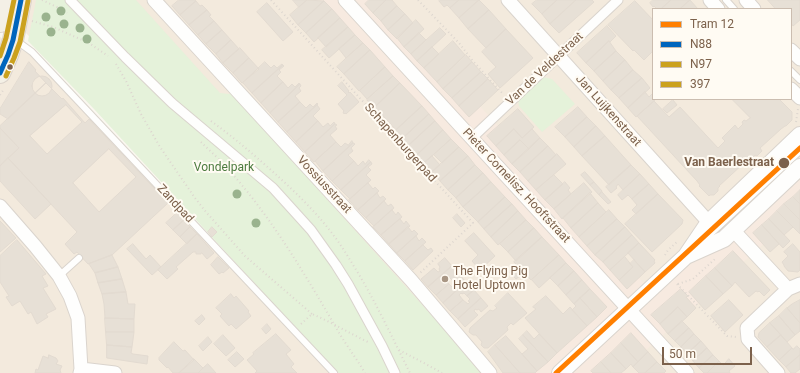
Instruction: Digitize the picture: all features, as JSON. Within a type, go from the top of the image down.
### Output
[{"type":"main road","points":[[0,22],[5,0]]},
{"type":"main road","points":[[0,73],[13,40],[21,0]]},
{"type":"street","points":[[70,0],[172,103],[273,188],[311,230],[348,284],[395,373]]},
{"type":"street","name":"Vossiusstraat","points":[[154,0],[411,280],[490,373]]},
{"type":"street","name":"Pieter Cornelisz. Hooftstraat","points":[[344,0],[687,373]]},
{"type":"street","name":"Jan Luijkenstraat","points":[[508,0],[709,222]]},
{"type":"street","name":"Van de Veldestraat","points":[[472,138],[618,0]]},
{"type":"street","points":[[710,0],[717,8]]},
{"type":"street","points":[[746,0],[753,8]]},
{"type":"street","points":[[792,51],[800,59]]},
{"type":"street","points":[[792,90],[800,98]]},
{"type":"street","points":[[560,373],[686,256],[709,222],[798,130]]},
{"type":"street","points":[[686,256],[724,239],[800,167]]},
{"type":"street","points":[[0,206],[59,276],[70,296],[78,318],[80,371],[115,373]]},
{"type":"street","points":[[733,230],[788,289]]},
{"type":"street","points":[[778,373],[748,333],[788,289],[800,284]]},
{"type":"lane","points":[[726,0],[733,8]]},
{"type":"lane","name":"Zandpad","points":[[13,40],[32,52],[334,373]]},
{"type":"lane","points":[[792,72],[800,80]]},
{"type":"lane","points":[[686,256],[800,152]]},
{"type":"lane","points":[[59,276],[79,258]]},
{"type":"path","name":"Schapenburgerpad","points":[[270,0],[474,223],[411,280]]},
{"type":"path","points":[[418,0],[459,43],[473,61],[511,102]]},
{"type":"path","points":[[27,20],[53,27],[89,43],[113,59],[124,69]]},
{"type":"path","points":[[113,59],[126,81],[141,114],[160,147],[202,208],[245,256],[312,314],[327,320],[334,325]]},
{"type":"path","points":[[798,130],[800,98]]},
{"type":"path","points":[[201,142],[234,175],[255,201],[299,266],[365,373]]},
{"type":"path","points":[[720,255],[693,279],[677,284],[727,336],[748,333]]},
{"type":"path","points":[[304,322],[312,314]]},
{"type":"shaded area","points":[[0,0],[800,0],[800,373],[341,373],[0,5]]},
{"type":"shaded area","points":[[311,0],[382,0],[653,293],[800,162],[800,211],[621,373],[514,373],[592,302]]},
{"type":"shaded area","points":[[0,37],[44,63],[331,373],[0,373]]},
{"type":"green space","name":"Vondelpark","points":[[36,0],[136,0],[220,93],[231,93],[444,329],[480,373],[337,373],[94,109],[28,41]]},
{"type":"green space","points":[[542,77],[552,79],[575,104],[542,132],[519,106],[518,99]]},
{"type":"building","points":[[179,0],[196,1],[180,15],[172,6]]},
{"type":"building","points":[[293,0],[307,0],[299,7]]},
{"type":"building","points":[[307,0],[324,1],[298,25],[290,15]]},
{"type":"building","points":[[369,0],[386,0],[373,13],[365,4]]},
{"type":"building","points":[[386,0],[392,0],[397,6],[381,21],[373,13]]},
{"type":"building","points":[[459,0],[450,8],[447,5],[444,7],[439,1]]},
{"type":"building","points":[[459,0],[479,0],[459,18],[450,8]]},
{"type":"building","points":[[479,0],[489,10],[468,29],[459,18]]},
{"type":"building","points":[[537,0],[557,0],[542,14],[532,4]]},
{"type":"building","points":[[557,0],[576,0],[550,24],[542,14]]},
{"type":"building","points":[[576,0],[592,0],[594,2],[559,33],[550,24]]},
{"type":"building","points":[[653,0],[671,0],[662,8],[653,7],[650,3]]},
{"type":"building","points":[[671,0],[690,0],[681,8],[662,8]]},
{"type":"building","points":[[690,0],[697,8],[681,8]]},
{"type":"building","points":[[768,0],[800,0],[800,20],[793,26],[792,8],[775,8]]},
{"type":"building","points":[[196,1],[200,6],[202,5],[207,10],[189,25],[180,15]]},
{"type":"building","points":[[324,1],[332,9],[306,33],[298,25]]},
{"type":"building","points":[[635,1],[652,19],[652,52],[644,60],[634,50],[633,51],[608,25]]},
{"type":"building","points":[[267,3],[293,32],[283,41],[257,12]]},
{"type":"building","points":[[397,6],[405,14],[388,30],[381,21]]},
{"type":"building","points":[[332,9],[340,18],[314,42],[306,33]]},
{"type":"building","points":[[207,10],[211,15],[209,16],[214,21],[198,35],[189,25]]},
{"type":"building","points":[[489,10],[506,29],[486,48],[468,29]]},
{"type":"building","points":[[405,14],[413,23],[397,39],[388,30]]},
{"type":"building","points":[[340,18],[348,27],[326,47],[318,38]]},
{"type":"building","points":[[416,20],[424,29],[404,47],[397,38]]},
{"type":"building","points":[[214,21],[222,30],[206,44],[198,35]]},
{"type":"building","points":[[607,26],[616,36],[586,63],[577,53]]},
{"type":"building","points":[[348,27],[355,35],[329,58],[322,50]]},
{"type":"building","points":[[440,28],[446,34],[417,61],[411,54]]},
{"type":"building","points":[[506,29],[533,58],[500,88],[488,74],[496,67],[482,52]]},
{"type":"building","points":[[222,30],[231,40],[216,54],[206,44]]},
{"type":"building","points":[[419,33],[426,40],[411,54],[404,47]]},
{"type":"building","points":[[355,35],[363,43],[346,58],[339,49]]},
{"type":"building","points":[[231,40],[239,49],[223,63],[216,54]]},
{"type":"building","points":[[453,41],[465,55],[437,82],[424,68]]},
{"type":"building","points":[[609,41],[616,51],[594,71],[586,63]]},
{"type":"building","points":[[363,43],[370,50],[344,74],[337,67]]},
{"type":"building","points":[[432,47],[439,54],[424,68],[417,61]]},
{"type":"building","points":[[240,48],[249,58],[233,73],[223,63]]},
{"type":"building","points":[[370,50],[385,67],[359,91],[344,74]]},
{"type":"building","points":[[616,51],[625,60],[603,81],[594,71]]},
{"type":"building","points":[[466,55],[472,62],[443,89],[437,82]]},
{"type":"building","points":[[249,58],[259,69],[242,83],[233,73]]},
{"type":"building","points":[[625,60],[633,70],[611,90],[603,81]]},
{"type":"building","points":[[29,62],[46,83],[8,119],[0,114],[0,109]]},
{"type":"building","points":[[265,62],[271,68],[274,65],[277,68],[282,64],[283,65],[252,93],[243,83]]},
{"type":"building","points":[[472,62],[481,72],[452,98],[443,89]]},
{"type":"building","points":[[283,65],[284,66],[279,70],[281,72],[277,76],[283,82],[261,103],[252,93]]},
{"type":"building","points":[[385,67],[393,76],[367,99],[360,91]]},
{"type":"building","points":[[633,70],[642,78],[619,98],[611,90]]},
{"type":"building","points":[[481,72],[488,79],[459,106],[452,98]]},
{"type":"building","points":[[42,76],[49,79],[52,86],[49,93],[42,96],[35,93],[32,86],[35,79]]},
{"type":"building","points":[[393,76],[400,83],[374,108],[367,100]]},
{"type":"building","points":[[642,78],[650,88],[628,108],[619,98]]},
{"type":"building","points":[[488,79],[498,90],[469,117],[459,106]]},
{"type":"building","points":[[283,82],[288,88],[292,84],[295,87],[299,83],[300,84],[270,113],[261,103]]},
{"type":"building","points":[[342,82],[349,91],[348,92],[350,92],[359,102],[346,114],[344,114],[344,111],[338,104],[347,95],[338,86]]},
{"type":"building","points":[[46,83],[62,99],[63,98],[85,123],[89,119],[168,203],[112,255],[88,264],[77,252],[74,254],[65,244],[77,232],[8,158],[19,148],[0,128],[0,126]],"holes":[[[66,105],[82,122],[47,154],[30,136]],[[109,149],[136,177],[99,212],[73,183]]]},
{"type":"building","points":[[400,83],[422,106],[396,130],[375,107]]},
{"type":"building","points":[[300,84],[301,86],[299,88],[301,91],[295,96],[300,102],[278,122],[270,113]]},
{"type":"building","points":[[645,92],[649,97],[652,94],[652,100],[655,100],[636,117],[628,108]]},
{"type":"building","points":[[673,100],[677,105],[667,113],[663,109]]},
{"type":"building","points":[[733,100],[780,100],[792,112],[792,120],[760,148],[762,151],[757,156],[755,155],[746,165],[744,163],[719,186],[718,191],[714,195],[709,196],[637,116],[654,101],[669,117],[680,107],[718,148],[725,141],[722,138],[735,125],[738,129],[743,124],[742,122],[744,120],[746,121],[750,118]]},
{"type":"building","points":[[300,102],[306,108],[310,104],[313,107],[317,103],[318,104],[287,132],[278,122]]},
{"type":"building","points":[[317,105],[320,109],[313,116],[318,121],[296,142],[287,132]]},
{"type":"building","points":[[422,106],[429,114],[402,139],[395,131]]},
{"type":"building","points":[[578,107],[587,117],[565,137],[555,127]]},
{"type":"building","points":[[518,109],[534,127],[522,138],[514,129],[496,146],[487,136]]},
{"type":"building","points":[[429,114],[435,121],[408,146],[402,139]]},
{"type":"building","points":[[587,117],[596,126],[574,147],[565,137]]},
{"type":"building","points":[[318,121],[323,127],[328,123],[330,126],[334,122],[335,124],[305,152],[296,142]]},
{"type":"building","points":[[435,121],[443,130],[417,155],[408,146]]},
{"type":"building","points":[[335,124],[337,125],[335,126],[337,129],[330,135],[336,142],[314,162],[305,152]]},
{"type":"building","points":[[596,126],[605,136],[582,156],[574,147]]},
{"type":"building","points":[[0,128],[19,148],[0,166]]},
{"type":"building","points":[[514,129],[522,138],[532,129],[540,138],[529,149],[520,140],[504,155],[496,146]]},
{"type":"building","points":[[443,130],[451,139],[424,163],[417,155]]},
{"type":"building","points":[[605,136],[631,165],[609,185],[582,156]]},
{"type":"building","points":[[540,138],[548,146],[520,172],[512,164]]},
{"type":"building","points":[[451,139],[459,147],[442,163],[434,155]]},
{"type":"building","points":[[520,140],[529,149],[512,164],[504,155]]},
{"type":"building","points":[[352,141],[353,143],[323,171],[315,161],[336,142],[341,147],[345,143],[348,145]]},
{"type":"building","points":[[353,143],[355,144],[351,148],[353,151],[348,155],[354,161],[332,181],[323,171]]},
{"type":"building","points":[[548,146],[556,155],[528,181],[520,172]]},
{"type":"building","points":[[459,147],[468,156],[440,181],[432,172]]},
{"type":"building","points":[[557,154],[566,164],[536,190],[528,181]]},
{"type":"building","points":[[432,156],[440,165],[432,172],[424,163]]},
{"type":"building","points":[[468,156],[475,165],[448,190],[440,181]]},
{"type":"building","points":[[8,158],[51,204],[35,219],[0,181],[0,166]]},
{"type":"building","points":[[369,160],[371,162],[341,190],[332,181],[354,161],[358,166],[363,161],[365,164]]},
{"type":"building","points":[[371,162],[372,164],[368,167],[371,170],[366,175],[371,180],[350,199],[341,190]]},
{"type":"building","points":[[475,165],[483,173],[456,198],[448,190]]},
{"type":"building","points":[[631,165],[640,174],[623,190],[618,184],[616,187],[617,188],[611,193],[606,187]]},
{"type":"building","points":[[585,172],[594,182],[590,185],[581,175]]},
{"type":"building","points":[[483,173],[491,182],[463,207],[456,198]]},
{"type":"building","points":[[640,174],[649,184],[632,199],[628,195],[622,200],[618,195]]},
{"type":"building","points":[[554,175],[563,184],[545,200],[536,190]]},
{"type":"building","points":[[491,182],[505,197],[478,222],[463,207]]},
{"type":"building","points":[[565,182],[570,188],[568,190],[571,194],[554,209],[545,200]]},
{"type":"building","points":[[594,182],[602,191],[599,195],[590,185]]},
{"type":"building","points":[[368,183],[373,189],[375,187],[379,191],[358,210],[349,200]]},
{"type":"building","points":[[584,183],[592,192],[562,219],[554,209]]},
{"type":"building","points":[[649,184],[658,194],[636,214],[632,210],[637,205],[632,199]]},
{"type":"building","points":[[800,190],[800,204],[793,197]]},
{"type":"building","points":[[602,192],[611,202],[608,204],[599,195]]},
{"type":"building","points":[[377,193],[380,198],[383,196],[386,199],[366,218],[358,210]]},
{"type":"building","points":[[590,193],[598,203],[571,228],[563,218]]},
{"type":"building","points":[[658,194],[683,220],[682,224],[652,252],[625,224]]},
{"type":"building","points":[[505,197],[512,204],[484,229],[478,222]]},
{"type":"building","points":[[793,197],[800,204],[800,220],[784,204]]},
{"type":"building","points":[[384,201],[388,206],[391,204],[394,208],[374,226],[366,218]]},
{"type":"building","points":[[598,203],[606,212],[579,237],[571,228]]},
{"type":"building","points":[[512,204],[518,211],[491,237],[484,229]]},
{"type":"building","points":[[784,204],[800,220],[800,234],[777,211]]},
{"type":"building","points":[[392,210],[396,215],[398,212],[402,217],[381,235],[373,227]]},
{"type":"building","points":[[609,210],[617,219],[587,246],[579,237]]},
{"type":"building","points":[[518,211],[526,220],[498,245],[491,237]]},
{"type":"building","points":[[777,211],[793,227],[784,235],[769,219]]},
{"type":"building","points":[[177,213],[184,220],[173,230],[166,223]]},
{"type":"building","points":[[457,214],[465,223],[461,227],[453,218]]},
{"type":"building","points":[[400,219],[404,224],[406,221],[410,226],[389,244],[381,235]]},
{"type":"building","points":[[617,219],[625,227],[595,255],[587,246]]},
{"type":"building","points":[[769,219],[790,241],[783,248],[762,225]]},
{"type":"building","points":[[184,220],[190,227],[180,237],[173,230]]},
{"type":"building","points":[[526,220],[534,228],[508,252],[500,244]]},
{"type":"building","points":[[0,221],[16,238],[0,252]]},
{"type":"building","points":[[762,225],[779,244],[770,252],[753,233]]},
{"type":"building","points":[[190,227],[197,234],[187,244],[180,237]]},
{"type":"building","points":[[212,227],[217,232],[212,237],[208,232]]},
{"type":"building","points":[[408,227],[412,232],[414,230],[418,234],[397,253],[389,244]]},
{"type":"building","points":[[625,227],[632,235],[603,262],[595,255]]},
{"type":"building","points":[[534,228],[542,237],[516,261],[508,252]]},
{"type":"building","points":[[474,233],[495,256],[480,270],[472,261],[478,255],[465,241]]},
{"type":"building","points":[[197,234],[214,253],[207,259],[202,253],[196,254],[196,252],[193,252],[176,267],[178,269],[167,279],[158,270]]},
{"type":"building","points":[[632,235],[639,243],[610,270],[603,262]]},
{"type":"building","points":[[416,236],[419,241],[422,238],[426,242],[405,261],[397,253]]},
{"type":"building","points":[[542,237],[559,255],[531,280],[514,262]]},
{"type":"building","points":[[17,240],[46,274],[42,276],[48,286],[43,288],[56,309],[46,314],[48,317],[37,324],[31,312],[28,314],[20,301],[12,306],[6,297],[9,296],[0,282],[0,256]]},
{"type":"building","points":[[639,243],[655,260],[655,263],[645,272],[628,253]]},
{"type":"building","points":[[133,244],[146,259],[150,255],[161,267],[152,275],[127,249]]},
{"type":"building","points":[[793,244],[800,252],[800,270],[798,272],[788,271],[782,262],[788,256],[784,252]]},
{"type":"building","points":[[423,245],[428,250],[431,248],[433,251],[413,270],[405,261]]},
{"type":"building","points":[[733,251],[770,290],[764,296],[759,291],[756,291],[749,297],[735,282],[732,286],[715,268]]},
{"type":"building","points":[[112,255],[118,267],[95,273],[89,264]]},
{"type":"building","points":[[559,255],[566,263],[539,288],[532,280]]},
{"type":"building","points":[[218,257],[229,268],[223,273],[222,272],[219,274],[211,265]]},
{"type":"building","points":[[625,257],[633,267],[619,280],[610,270]]},
{"type":"building","points":[[445,258],[452,266],[428,287],[421,279],[434,268],[438,272],[440,271],[438,264]]},
{"type":"building","points":[[634,260],[645,272],[627,289],[619,280],[633,267],[630,264]]},
{"type":"building","points":[[566,263],[574,271],[558,286],[550,278]]},
{"type":"building","points":[[452,266],[459,274],[452,280],[447,277],[445,279],[449,284],[436,295],[428,287]]},
{"type":"building","points":[[118,267],[122,279],[98,283],[95,273]]},
{"type":"building","points":[[514,267],[521,275],[516,279],[509,272]]},
{"type":"building","points":[[715,268],[732,286],[723,294],[706,276]]},
{"type":"building","points":[[574,271],[582,280],[566,295],[558,286]]},
{"type":"building","points":[[459,274],[466,282],[443,303],[436,295],[449,284],[453,288],[455,283],[452,280]]},
{"type":"building","points":[[706,276],[723,294],[705,310],[689,292]]},
{"type":"building","points":[[122,279],[126,292],[102,294],[98,283]]},
{"type":"building","points":[[582,280],[590,289],[574,304],[566,295]]},
{"type":"building","points":[[466,282],[474,290],[467,296],[464,293],[461,293],[459,295],[463,300],[450,311],[443,303]]},
{"type":"building","points":[[590,289],[607,307],[597,317],[580,298]]},
{"type":"building","points":[[681,289],[696,308],[687,317],[678,307],[660,324],[651,315]]},
{"type":"building","points":[[474,290],[481,298],[458,319],[450,311],[463,300],[468,304],[470,299],[467,296]]},
{"type":"building","points":[[126,292],[128,304],[135,304],[134,319],[105,318],[102,294]]},
{"type":"building","points":[[508,293],[527,313],[513,325],[511,323],[507,327],[508,330],[488,348],[484,348],[481,345],[482,342],[476,335],[469,332],[470,328],[490,310],[493,311],[497,308],[495,306]]},
{"type":"building","points":[[231,294],[234,298],[236,296],[249,311],[248,312],[251,316],[236,329],[231,324],[229,326],[220,316],[222,314],[216,308]]},
{"type":"building","points":[[546,296],[563,314],[570,307],[587,326],[557,353],[525,318],[536,309],[533,307]]},
{"type":"building","points":[[481,298],[488,306],[481,312],[479,309],[475,309],[474,311],[478,315],[465,327],[458,319]]},
{"type":"building","points":[[580,298],[597,317],[587,326],[572,310],[576,306],[574,304]]},
{"type":"building","points":[[729,300],[743,315],[725,332],[711,316]]},
{"type":"building","points":[[800,300],[800,323],[787,308]]},
{"type":"building","points":[[678,307],[687,317],[668,334],[660,324]]},
{"type":"building","points":[[787,308],[800,323],[800,331],[795,335],[779,316]]},
{"type":"building","points":[[202,315],[205,319],[199,325],[195,321]]},
{"type":"building","points":[[779,316],[795,335],[787,342],[770,323]]},
{"type":"building","points":[[105,318],[134,319],[134,332],[106,332]]},
{"type":"building","points":[[682,321],[689,328],[675,341],[668,334]]},
{"type":"building","points":[[770,323],[781,335],[767,347],[758,337],[759,333]]},
{"type":"building","points":[[267,324],[271,329],[266,334],[262,329]]},
{"type":"building","points":[[689,328],[694,334],[681,347],[675,341]]},
{"type":"building","points":[[527,331],[534,339],[539,334],[557,353],[548,362],[523,335]]},
{"type":"building","points":[[106,332],[134,332],[132,347],[107,345]]},
{"type":"building","points":[[631,333],[648,352],[638,362],[621,343]]},
{"type":"building","points":[[276,334],[291,350],[286,354],[294,364],[291,367],[297,373],[255,373],[257,371],[247,360],[254,354],[253,353]]},
{"type":"building","points":[[694,334],[701,341],[687,354],[681,347]]},
{"type":"building","points":[[223,335],[235,348],[226,356],[214,344]]},
{"type":"building","points":[[523,335],[548,362],[537,371],[522,354],[528,349],[519,339]]},
{"type":"building","points":[[781,335],[792,348],[779,360],[767,347]]},
{"type":"building","points":[[506,336],[537,371],[535,373],[520,373],[495,345]]},
{"type":"building","points":[[208,337],[212,342],[203,351],[199,346]]},
{"type":"building","points":[[701,341],[707,348],[693,361],[687,354]]},
{"type":"building","points":[[174,342],[183,351],[185,350],[194,360],[179,373],[173,373],[159,360],[159,358]]},
{"type":"building","points":[[621,343],[638,362],[633,367],[631,364],[626,369],[611,353]]},
{"type":"building","points":[[107,345],[132,347],[131,353],[148,356],[147,364],[107,358]]},
{"type":"building","points":[[495,345],[520,373],[503,373],[488,352]]},
{"type":"building","points":[[797,346],[800,349],[800,355],[786,367],[779,360],[792,348],[793,349]]},
{"type":"building","points":[[707,348],[713,355],[699,368],[693,361]]},
{"type":"building","points":[[237,352],[244,359],[235,367],[228,360]]},
{"type":"building","points":[[648,352],[657,362],[645,373],[639,373],[633,367]]},
{"type":"building","points":[[611,353],[626,369],[621,373],[611,373],[601,362]]},
{"type":"building","points":[[49,355],[56,358],[58,361],[56,364],[62,366],[60,370],[61,373],[35,373],[36,369],[38,370],[43,356],[48,358]]},
{"type":"building","points":[[713,355],[719,361],[707,373],[704,373],[699,368]]},
{"type":"building","points":[[800,355],[800,369],[795,373],[791,373],[786,367]]},
{"type":"building","points":[[194,359],[203,368],[198,373],[179,373]]},
{"type":"building","points":[[729,359],[735,366],[729,371],[730,373],[707,373],[719,361],[723,365]]},
{"type":"building","points":[[601,362],[611,373],[593,373],[591,371]]},
{"type":"building","points":[[657,362],[666,371],[664,373],[645,373]]},
{"type":"building","points":[[208,364],[216,373],[198,373],[203,368]]},
{"type":"tram line","name":"12","points":[[556,373],[800,148]]},
{"type":"transit line","name":"397","points":[[0,56],[6,38],[14,0]]},
{"type":"transit line","name":"N88","points":[[0,73],[13,40],[21,0]]},
{"type":"transit line","name":"N97","points":[[6,76],[20,42],[28,1]]},
{"type":"place","name":"Van Baerlestraat","points":[[784,163]]},
{"type":"place","name":"The Flying Pig Hotel Uptown","points":[[445,279]]}]
